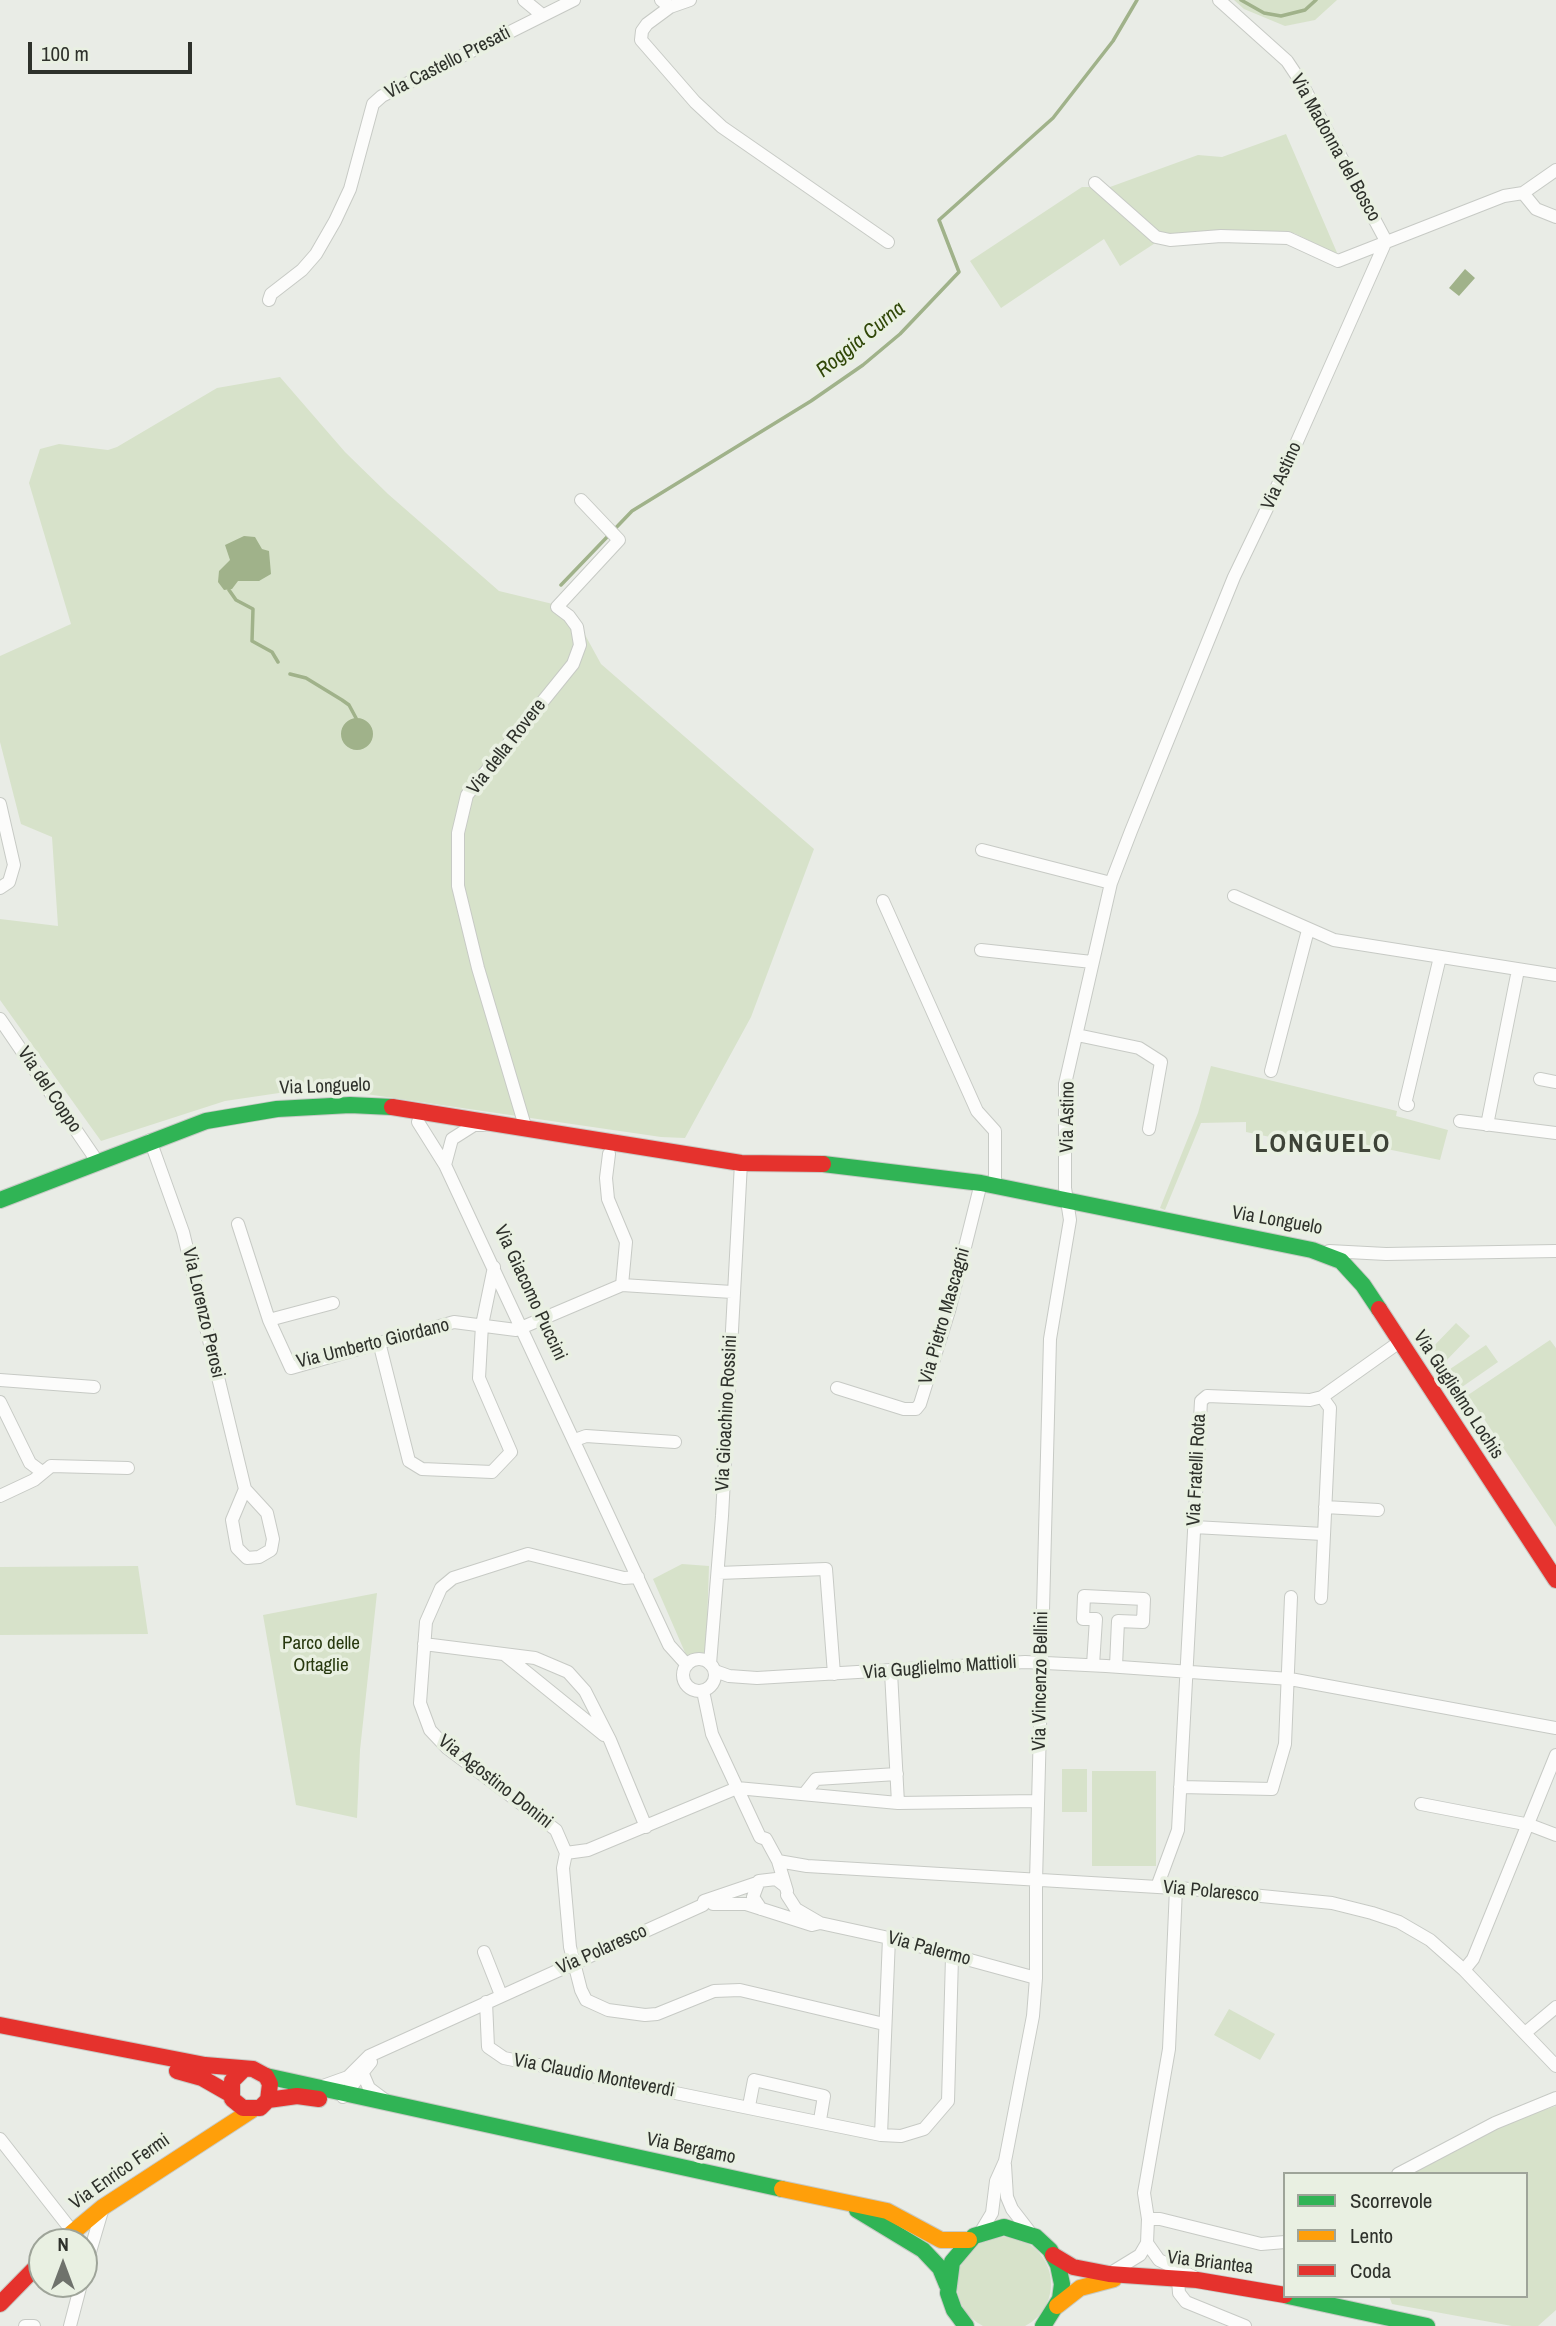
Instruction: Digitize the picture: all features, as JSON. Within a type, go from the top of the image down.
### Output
[{"type":"main road","name":"Via Longuelo","points":[[0,1200],[149,1140],[206,1121],[277,1109],[351,1105],[394,1107],[525,1126],[741,1163],[854,1166],[988,1184],[1312,1250]]},
{"type":"main road","name":"Via Giacomo Puccini","points":[[394,1107],[418,1122]]},
{"type":"main road","name":"Via Longuelo","points":[[418,1122],[463,1130],[560,1132]]},
{"type":"main road","name":"Via Guglielmo Lochis","points":[[1312,1250],[1341,1261],[1363,1285],[1398,1343],[1556,1580]]},
{"type":"main road","points":[[0,2025],[107,2048],[253,2069],[266,2076],[270,2084],[268,2100],[252,2110],[243,2108],[231,2096],[202,2078],[107,2048]]},
{"type":"main road","points":[[231,2096],[232,2081],[244,2069]]},
{"type":"main road","name":"Via Bergamo","points":[[266,2076],[319,2093],[452,2127],[530,2136]]},
{"type":"main road","name":"Via Bergamo","points":[[268,2100],[319,2093],[349,2093],[530,2136],[887,2211],[941,2241],[974,2236],[1004,2227],[1033,2235]]},
{"type":"main road","name":"Via Enrico Fermi","points":[[206,2140],[231,2096]]},
{"type":"main road","name":"Via Enrico Fermi","points":[[77,2228],[103,2207],[252,2110]]},
{"type":"main road","name":"Via Bergamo","points":[[844,2203],[923,2250],[940,2268],[951,2304],[966,2326]]},
{"type":"main road","points":[[1033,2235],[1053,2255],[1073,2267],[1129,2277]]},
{"type":"main road","points":[[947,2285],[954,2257],[974,2236]]},
{"type":"main road","points":[[1053,2255],[1061,2278],[1057,2306]]},
{"type":"main road","points":[[0,2304],[28,2275]]},
{"type":"main road","points":[[1045,2325],[1057,2306],[1088,2284],[1129,2277]]},
{"type":"main road","name":"Via Briantea","points":[[1129,2277],[1197,2280],[1283,2295]]},
{"type":"main road","name":"Via Briantea","points":[[1296,2298],[1427,2326]]},
{"type":"street","points":[[524,0],[541,14]]},
{"type":"street","name":"Via Castello Presati","points":[[269,300],[271,294],[309,262],[335,221],[349,189],[373,104],[382,96],[541,14],[574,0]]},
{"type":"street","points":[[690,0],[666,4],[642,30],[641,40],[695,102],[722,127],[888,242]]},
{"type":"street","name":"Via Madonna del Bosco","points":[[1219,0],[1286,61],[1301,82],[1386,241]]},
{"type":"street","points":[[1095,183],[1156,237],[1170,240],[1221,236],[1288,238],[1338,261],[1504,196],[1523,193],[1556,170]]},
{"type":"street","points":[[1523,193],[1536,209],[1556,217]]},
{"type":"street","name":"Via Astino","points":[[1067,1200],[1065,1084],[1111,883],[1234,577],[1386,241]]},
{"type":"street","name":"Via della Rovere","points":[[525,1126],[478,968],[458,886],[458,833],[467,795],[573,664],[580,645],[577,627],[569,616],[557,607],[619,540],[581,500]]},
{"type":"street","points":[[0,804],[14,869],[9,882],[0,888]]},
{"type":"street","points":[[982,850],[1111,883]]},
{"type":"street","points":[[1234,896],[1334,940],[1556,975]]},
{"type":"street","points":[[883,901],[977,1111],[995,1131],[988,1184]]},
{"type":"street","points":[[1271,1071],[1308,930]]},
{"type":"street","points":[[981,950],[1092,962]]},
{"type":"street","points":[[1406,1104],[1440,957]]},
{"type":"street","points":[[1487,1125],[1518,970]]},
{"type":"street","name":"Via del Coppo","points":[[0,1019],[97,1161]]},
{"type":"street","points":[[1077,1035],[1139,1048],[1161,1062],[1149,1129]]},
{"type":"street","points":[[1540,1079],[1556,1082]]},
{"type":"street","points":[[1460,1121],[1556,1133]]},
{"type":"street","name":"Via Giacomo Puccini","points":[[418,1122],[445,1165],[494,1267],[669,1645],[687,1665],[683,1673],[685,1682],[691,1689],[707,1688]]},
{"type":"street","points":[[445,1165],[449,1144],[463,1130],[474,1125],[498,1124]]},
{"type":"street","name":"Via Lorenzo Perosi","points":[[149,1140],[183,1232],[245,1489],[267,1513],[273,1539],[271,1550],[259,1557],[247,1558],[237,1548],[232,1520],[245,1489]]},
{"type":"street","points":[[609,1154],[606,1178],[608,1199],[626,1242],[622,1285]]},
{"type":"street","name":"Via Gioachino Rossini","points":[[713,1668],[741,1163]]},
{"type":"street","name":"Via Pietro Mascagni","points":[[837,1388],[899,1408],[916,1409],[920,1404],[988,1184]]},
{"type":"street","name":"Via Vincenzo Bellini","points":[[974,2236],[992,2213],[996,2181],[1005,2161],[1033,2016],[1037,1978],[1036,1881],[1050,1339],[1070,1220],[1067,1200]]},
{"type":"street","name":"Via Umberto Giordano","points":[[238,1224],[269,1320],[292,1368],[380,1346],[454,1322],[516,1330],[522,1326]]},
{"type":"street","name":"Via Longuelo","points":[[1312,1250],[1386,1254],[1556,1251]]},
{"type":"street","points":[[1363,1285],[1355,1268],[1359,1259],[1386,1254]]},
{"type":"street","points":[[380,1346],[409,1461],[422,1469],[492,1472],[511,1451],[479,1378],[482,1325],[494,1267]]},
{"type":"street","points":[[522,1326],[622,1285],[732,1292]]},
{"type":"street","points":[[269,1320],[333,1303]]},
{"type":"street","points":[[1321,1598],[1330,1408],[1322,1397],[1398,1343]]},
{"type":"street","points":[[0,1380],[94,1387]]},
{"type":"street","name":"Via Fratelli Rota","points":[[1157,1887],[1178,1830],[1202,1398],[1310,1400],[1322,1397]]},
{"type":"street","points":[[0,1402],[5,1424],[30,1463],[42,1472]]},
{"type":"street","points":[[575,1440],[586,1436],[675,1442]]},
{"type":"street","points":[[0,1496],[34,1480],[51,1466],[128,1468]]},
{"type":"street","points":[[1325,1507],[1378,1510]]},
{"type":"street","points":[[1194,1528],[1323,1534]]},
{"type":"street","name":"Via Agostino Donini","points":[[566,1853],[556,1830],[447,1748],[430,1730],[420,1703],[426,1622],[441,1588],[453,1578],[515,1556],[528,1554],[624,1578],[638,1577]]},
{"type":"street","points":[[718,1573],[826,1569],[834,1674]]},
{"type":"street","points":[[1093,1665],[1096,1619],[1083,1619],[1084,1596],[1144,1599],[1143,1622],[1118,1621],[1116,1667]]},
{"type":"street","points":[[1180,1787],[1272,1789],[1285,1744],[1290,1679],[1291,1597]]},
{"type":"street","points":[[424,1644],[543,1661],[568,1672],[585,1691],[610,1740],[646,1827]]},
{"type":"street","points":[[503,1654],[610,1740]]},
{"type":"street","points":[[687,1665],[698,1659],[713,1668]]},
{"type":"street","name":"Via Guglielmo Mattioli","points":[[713,1668],[729,1676],[757,1678],[1042,1662],[1290,1679],[1556,1728]]},
{"type":"street","name":"Via Giacomo Puccini","points":[[713,1668],[707,1688],[712,1734],[760,1837],[758,1842],[766,1864],[758,1882]]},
{"type":"street","points":[[891,1672],[898,1803]]},
{"type":"street","name":"Via Guglielmo Mattioli","points":[[707,1688],[757,1678]]},
{"type":"street","points":[[1464,1970],[1473,1959],[1530,1825],[1556,1755]]},
{"type":"street","points":[[805,1793],[816,1779],[897,1774]]},
{"type":"street","points":[[884,2024],[740,1990],[714,1991],[657,2014],[622,2013],[586,2000],[573,1962],[563,1868],[566,1853],[588,1850],[737,1788],[898,1803],[1038,1801]]},
{"type":"street","points":[[1421,1804],[1530,1825],[1556,1835]]},
{"type":"street","name":"Via Giacomo Puccini","points":[[760,1837],[766,1839],[778,1861]]},
{"type":"street","points":[[778,1861],[786,1891]]},
{"type":"street","name":"Via Polaresco","points":[[778,1861],[807,1866],[1177,1888],[1332,1903],[1372,1913],[1399,1922],[1430,1940],[1464,1970],[1556,2066]]},
{"type":"street","points":[[758,1882],[753,1898],[766,1910],[783,1906],[790,1873],[807,1866]]},
{"type":"street","name":"Via Polaresco","points":[[703,1905],[704,1901],[758,1882],[776,1879],[786,1891]]},
{"type":"street","points":[[1109,2274],[1140,2255],[1147,2243],[1148,2219],[1144,2193],[1169,2049],[1177,1888]]},
{"type":"street","name":"Via Palermo","points":[[786,1891],[796,1909],[820,1923],[889,1938],[1037,1978]]},
{"type":"street","name":"Via Polaresco","points":[[319,2093],[348,2077],[369,2056],[703,1905],[735,1902],[766,1910]]},
{"type":"street","name":"Via Palermo","points":[[766,1910],[811,1925],[820,1923]]},
{"type":"street","points":[[881,2135],[889,1938]]},
{"type":"street","points":[[484,1952],[501,1995]]},
{"type":"street","name":"Via Claudio Monteverdi","points":[[486,2002],[488,2047],[492,2053],[504,2059],[820,2120],[881,2135],[901,2136],[924,2129],[948,2101],[952,1957]]},
{"type":"street","points":[[1525,2033],[1556,2007]]},
{"type":"street","points":[[349,2093],[379,2052]]},
{"type":"street","points":[[363,2074],[369,2088],[388,2103]]},
{"type":"street","points":[[749,2106],[754,2080],[824,2096],[820,2120]]},
{"type":"street","points":[[1402,2172],[1496,2123],[1556,2098]]},
{"type":"street","points":[[0,2139],[60,2228]]},
{"type":"street","name":"Via Vincenzo Bellini","points":[[1005,2161],[1007,2197],[1012,2210],[1033,2235]]},
{"type":"street","points":[[97,2228],[103,2207]]},
{"type":"street","points":[[1148,2219],[1160,2219],[1261,2244],[1283,2242]]},
{"type":"street","points":[[1147,2243],[1159,2260],[1185,2270],[1197,2280]]},
{"type":"street","points":[[1178,2279],[1178,2293],[1186,2302],[1245,2326]]},
{"type":"street","points":[[70,2326],[77,2298]]},
{"type":"street","points":[[25,2326],[34,2326]]},
{"type":"green space","points":[[1234,0],[1337,0],[1315,20],[1285,26],[1244,9]]},
{"type":"green space","points":[[1286,134],[1338,255],[1294,233],[1227,231],[1169,234],[1120,266],[1104,239],[1001,308],[970,261],[1082,187],[1110,187],[1198,155],[1222,157]]},
{"type":"green space","points":[[280,377],[345,452],[388,494],[499,591],[561,606],[578,622],[601,664],[814,849],[751,1017],[685,1138],[661,1137],[366,1094],[306,1089],[225,1101],[101,1141],[0,1000],[0,919],[58,926],[52,837],[21,824],[0,742],[0,656],[71,624],[29,483],[40,449],[59,444],[108,450],[217,388]]},
{"type":"green space","points":[[1211,1066],[1397,1111],[1396,1116],[1448,1130],[1440,1160],[1348,1141],[1343,1152],[1246,1132],[1246,1122],[1201,1123],[1165,1210],[1160,1208],[1198,1113]]},
{"type":"green space","points":[[1456,1323],[1470,1336],[1443,1364],[1429,1351]]},
{"type":"green space","points":[[1550,1340],[1556,1348],[1556,1527],[1468,1395]]},
{"type":"green space","points":[[1486,1345],[1498,1362],[1462,1387],[1450,1369]]},
{"type":"green space","points":[[682,1564],[709,1566],[706,1654],[694,1653],[687,1657],[653,1579]]},
{"type":"green space","points":[[138,1566],[148,1634],[0,1635],[0,1567]]},
{"type":"green space","name":"Parco delle Ortaglie","points":[[377,1593],[360,1750],[357,1818],[296,1805],[263,1615]]},
{"type":"green space","points":[[1062,1769],[1087,1769],[1087,1812],[1062,1812]]},
{"type":"green space","points":[[1092,1771],[1156,1771],[1156,1866],[1092,1866]]},
{"type":"green space","points":[[1229,2009],[1275,2034],[1260,2060],[1214,2035]]},
{"type":"green space","points":[[1556,2106],[1556,2310],[1538,2326],[1512,2326],[1392,2304],[1390,2298],[1528,2298],[1528,2172],[1412,2172],[1498,2125]]},
{"type":"green space","points":[[995,2238],[1013,2238],[1030,2245],[1043,2258],[1050,2275],[1050,2293],[1043,2310],[1022,2327],[986,2327],[978,2323],[965,2310],[958,2293],[958,2275],[965,2258],[978,2245]]},
{"type":"shaded area","points":[[1465,269],[1475,278],[1459,296],[1449,288]]},
{"type":"shaded area","points":[[244,536],[255,537],[262,549],[269,551],[271,574],[259,581],[238,581],[232,589],[224,590],[218,582],[219,571],[230,560],[225,545]]},
{"type":"shaded area","points":[[357,718],[368,723],[373,734],[368,745],[357,750],[346,745],[341,734],[346,723]]},
{"type":"waterway","name":"Roggia Curna","points":[[561,585],[632,511],[811,401],[863,365],[900,334],[959,272],[939,220],[1053,118],[1113,41],[1137,0]]},
{"type":"waterway","name":"Roggia Curna","points":[[1241,0],[1264,13],[1281,16],[1305,10],[1316,0]]},
{"type":"waterway","points":[[229,590],[236,600],[253,609],[252,641],[272,652],[278,662]]},
{"type":"waterway","points":[[290,674],[306,678],[342,700],[349,705],[356,718]]},
{"type":"traffic: fast","points":[[0,1200],[206,1121],[277,1109],[350,1105],[392,1107]]},
{"type":"traffic: fast","points":[[823,1164],[981,1183],[1312,1250],[1341,1261],[1363,1285],[1379,1309]]},
{"type":"traffic: fast","points":[[266,2076],[782,2189]]},
{"type":"traffic: fast","points":[[857,2210],[923,2250],[940,2268],[947,2285]]},
{"type":"traffic: fast","points":[[966,2326],[954,2310],[948,2293],[952,2262],[974,2236],[1004,2227],[1036,2237],[1050,2250],[1058,2265],[1062,2284],[1060,2299],[1043,2326]]},
{"type":"traffic: fast","points":[[1297,2298],[1427,2326]]},
{"type":"traffic: slow","points":[[78,2228],[103,2207],[252,2110]]},
{"type":"traffic: slow","points":[[782,2189],[887,2211],[941,2240],[969,2240]]},
{"type":"traffic: slow","points":[[1057,2306],[1080,2288],[1114,2279]]},
{"type":"traffic: jam","points":[[392,1107],[741,1163],[823,1164]]},
{"type":"traffic: jam","points":[[1379,1309],[1556,1580]]},
{"type":"traffic: jam","points":[[0,2025],[205,2065],[253,2069],[266,2076],[270,2084],[268,2100],[260,2108],[243,2108],[232,2099],[232,2081],[244,2069]]},
{"type":"traffic: jam","points":[[177,2071],[202,2078],[230,2094]]},
{"type":"traffic: jam","points":[[268,2100],[297,2096],[319,2099]]},
{"type":"traffic: jam","points":[[1053,2255],[1073,2267],[1109,2274],[1197,2280],[1283,2295]]},
{"type":"traffic: jam","points":[[0,2304],[28,2275]]},
{"type":"district","name":"LONGUELO","points":[[1323,1145]]}]
